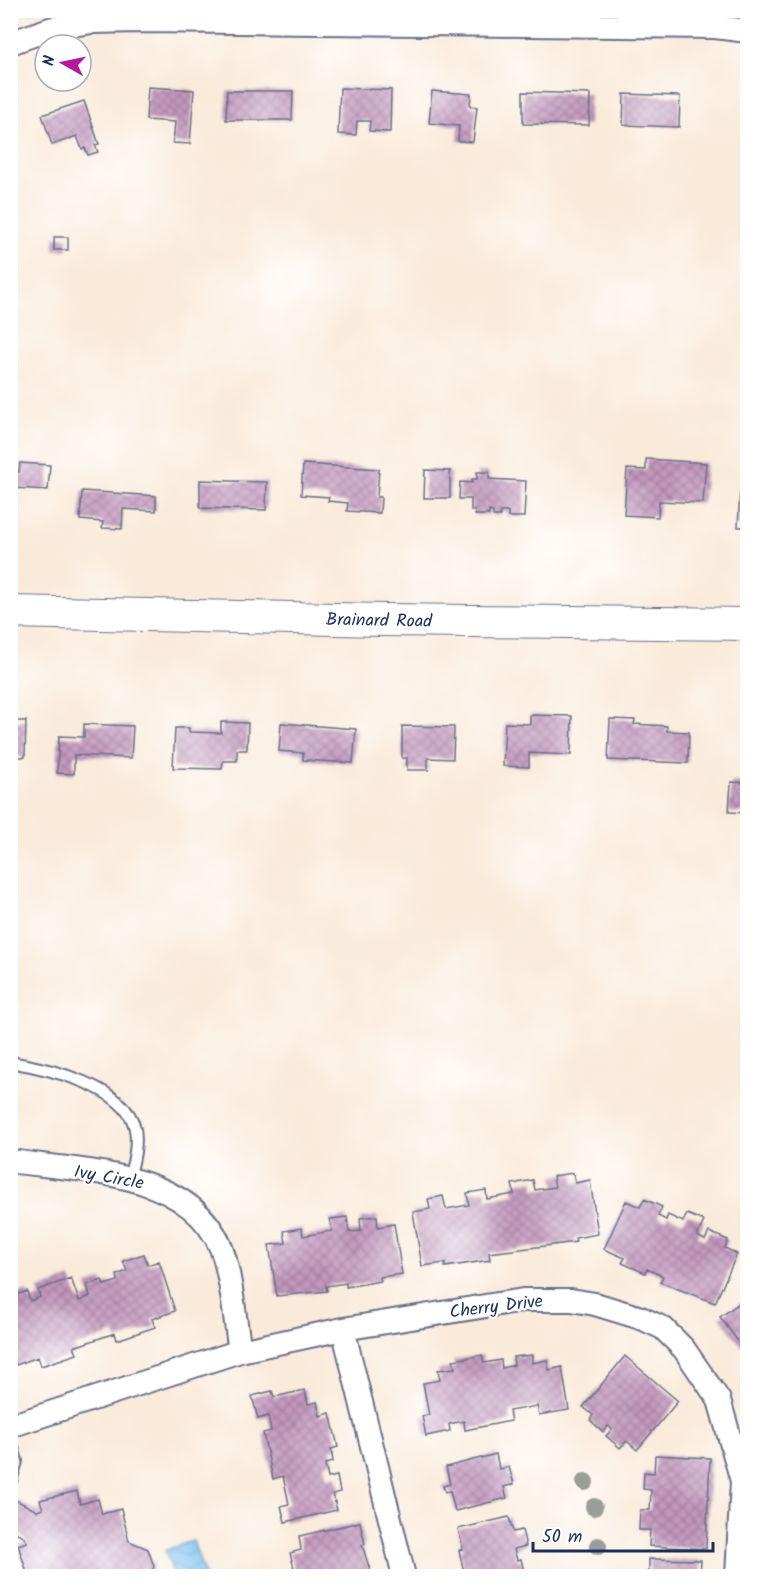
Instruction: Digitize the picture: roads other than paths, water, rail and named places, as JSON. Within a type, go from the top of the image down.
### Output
[{"type":"street","points":[[10,43],[93,16],[190,20],[715,27],[747,31]]},
{"type":"street","name":"Brainard Road","points":[[10,612],[370,620],[747,624]]},
{"type":"street","name":"Ivy Circle","points":[[10,1161],[129,1179],[153,1185],[174,1195],[193,1210],[209,1228],[225,1260],[240,1351]]},
{"type":"street","name":"Cherry Drive","points":[[10,1426],[240,1351],[342,1329],[523,1300],[571,1300],[618,1310],[663,1328],[684,1349],[719,1401],[742,1481],[737,1576]]},
{"type":"street","points":[[342,1329],[404,1576]]},
{"type":"lane","points":[[10,1062],[61,1073],[94,1087],[123,1106],[135,1126],[135,1151],[129,1179]]},
{"type":"lane","points":[[10,1438],[17,1461],[10,1485]]},
{"type":"water","points":[[193,1541],[205,1576],[174,1576],[165,1550]]}]
